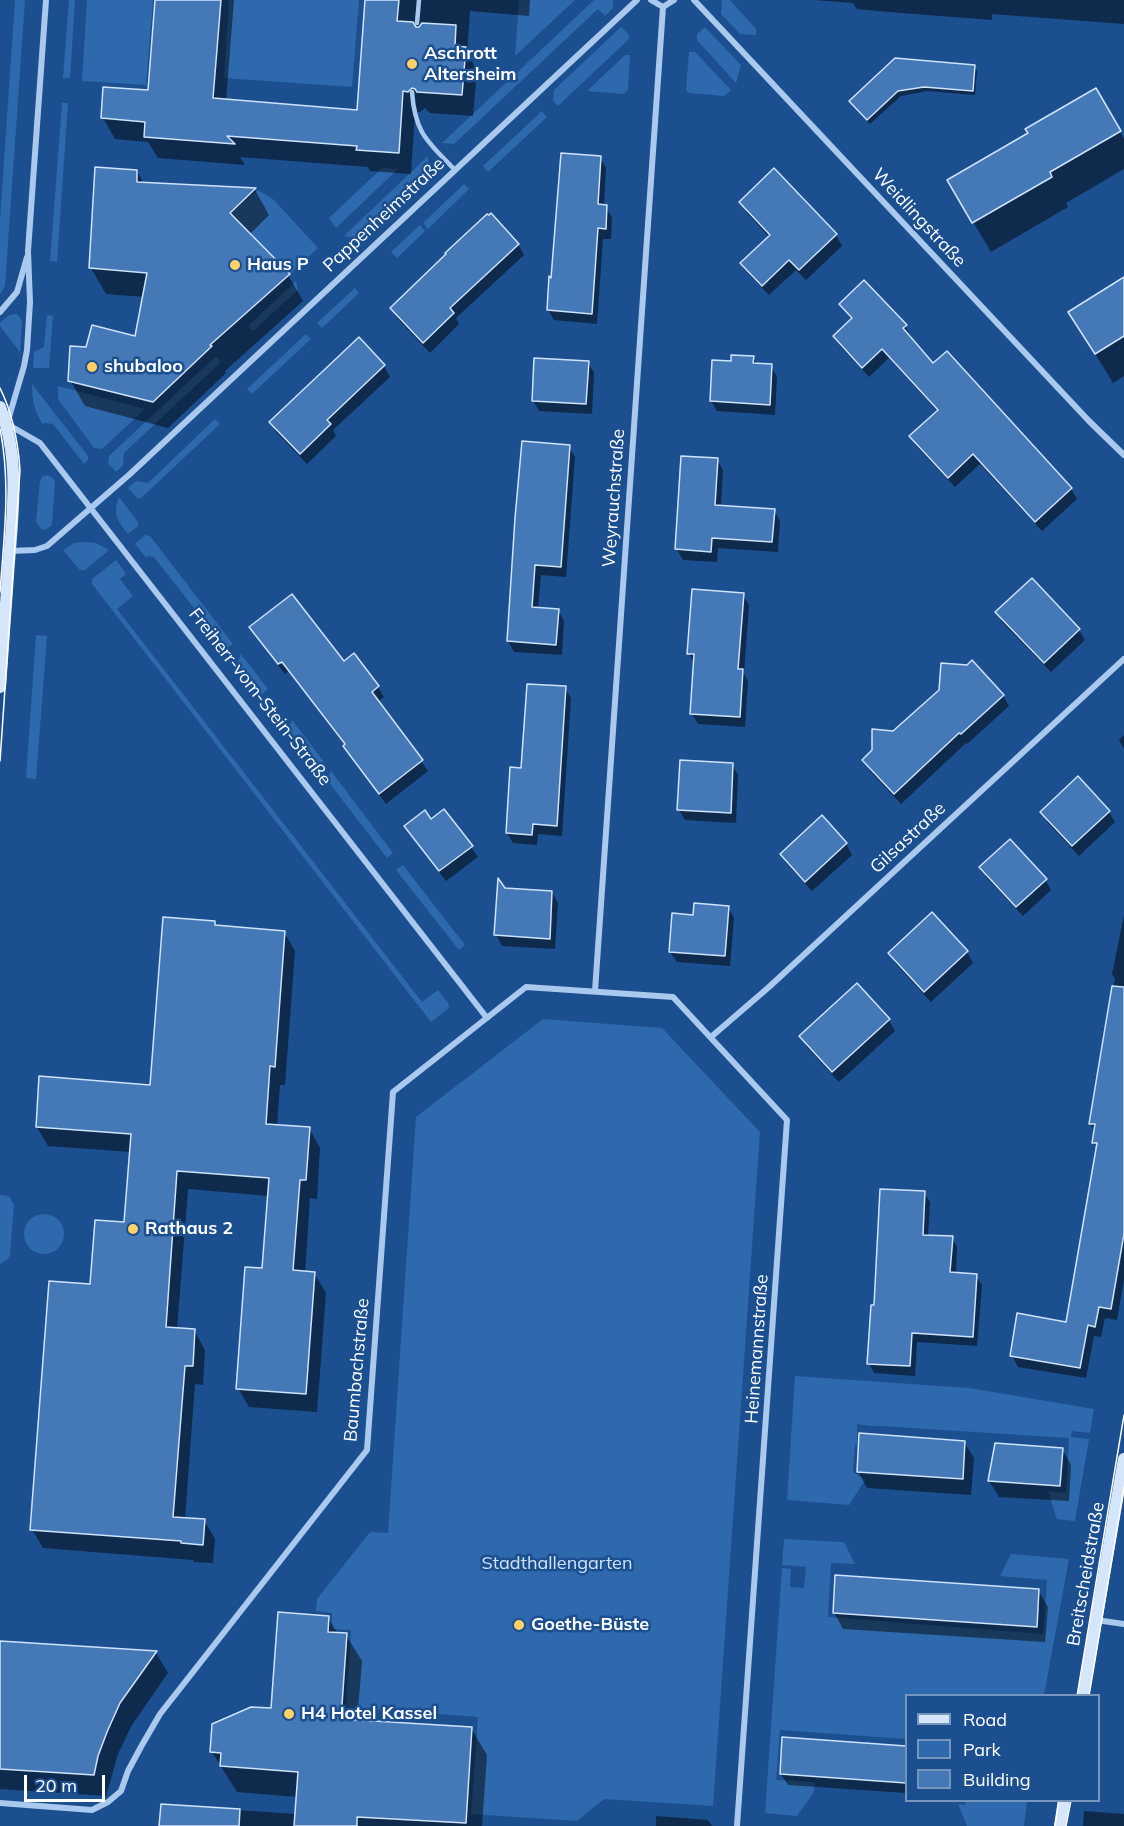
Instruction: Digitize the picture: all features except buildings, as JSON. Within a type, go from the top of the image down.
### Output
[{"type":"street","points":[[7,424],[27,350],[30,302],[28,251],[46,0]]},
{"type":"street","name":"Pappenheimstraße","points":[[10,551],[35,550],[47,546],[130,474],[637,0]]},
{"type":"street","points":[[651,0],[663,7],[674,0]]},
{"type":"street","name":"Weidlingstraße","points":[[694,0],[1089,421],[1124,455]]},
{"type":"street","name":"Weyrauchstraße","points":[[595,991],[663,7]]},
{"type":"street","points":[[0,312],[17,292],[28,251]]},
{"type":"street","points":[[0,407],[7,424],[14,469],[0,687]]},
{"type":"street","name":"Freiherr-vom-Stein-Straße","points":[[7,424],[40,443],[487,1018]]},
{"type":"street","name":"Gilsastraße","points":[[711,1037],[778,979],[1124,659]]},
{"type":"street","name":"Baumbachstraße","points":[[0,1803],[92,1810],[108,1802],[121,1791],[133,1762],[160,1714],[367,1450],[393,1092],[526,987],[595,991]]},
{"type":"street","name":"Heinemannstraße","points":[[595,991],[674,997],[787,1120],[737,1826]]},
{"type":"street","name":"Breitscheidstraße","points":[[1083,1694],[1124,1459]]},
{"type":"street","points":[[1096,1620],[1124,1624]]},
{"type":"street","points":[[1060,1826],[1064,1802]]},
{"type":"lane","points":[[417,23],[419,0]]},
{"type":"lane","points":[[412,92],[415,116],[422,134],[454,169]]},
{"type":"green space","points":[[15,0],[25,0],[5,286],[0,295],[0,220]]},
{"type":"green space","points":[[69,0],[75,0],[70,78],[63,78]]},
{"type":"green space","points":[[87,0],[153,0],[146,85],[82,81]]},
{"type":"green space","points":[[229,0],[359,0],[352,87],[224,78]]},
{"type":"green space","points":[[519,0],[575,0],[515,56]]},
{"type":"green space","points":[[594,0],[613,0],[613,8],[605,16],[598,9],[454,144],[442,143]]},
{"type":"green space","points":[[722,0],[730,0],[756,29],[756,35],[740,34],[721,14]]},
{"type":"green space","points":[[621,27],[629,35],[629,39],[558,106],[553,101],[554,90]]},
{"type":"green space","points":[[705,27],[741,65],[736,83],[697,40],[697,34]]},
{"type":"green space","points":[[689,52],[695,52],[731,90],[724,96],[689,93],[686,90]]},
{"type":"green space","points":[[625,55],[630,55],[628,90],[624,94],[587,91]]},
{"type":"green space","points":[[62,103],[68,103],[57,262],[50,261]]},
{"type":"green space","points":[[542,111],[547,117],[488,172],[483,166]]},
{"type":"green space","points":[[428,156],[428,170],[355,238],[344,236]]},
{"type":"green space","points":[[382,168],[398,169],[336,228],[329,218]]},
{"type":"green space","points":[[464,184],[469,189],[428,229],[423,223]]},
{"type":"green space","points":[[258,190],[274,200],[318,248],[290,274],[230,213]]},
{"type":"green space","points":[[420,225],[425,231],[397,258],[391,252]]},
{"type":"green space","points":[[296,281],[298,290],[253,331],[248,326]]},
{"type":"green space","points":[[355,288],[359,293],[322,328],[317,323]]},
{"type":"green space","points":[[16,314],[22,321],[20,352],[0,326],[0,323],[9,315]]},
{"type":"green space","points":[[47,315],[53,316],[49,368],[33,368],[34,352],[44,347]]},
{"type":"green space","points":[[306,334],[311,339],[252,394],[247,389]]},
{"type":"green space","points":[[216,356],[221,362],[124,453],[123,466],[116,472],[108,463],[109,456]]},
{"type":"green space","points":[[32,384],[88,456],[84,464],[53,424],[43,424],[37,415]]},
{"type":"green space","points":[[58,386],[145,409],[102,449],[94,448],[58,399]]},
{"type":"green space","points":[[215,419],[220,424],[141,498],[137,498],[128,488],[136,481],[148,483]]},
{"type":"green space","points":[[48,475],[55,480],[52,525],[45,530],[41,529],[36,522],[40,481],[43,476]]},
{"type":"green space","points":[[119,497],[138,522],[138,526],[128,534],[116,513]]},
{"type":"green space","points":[[145,535],[150,536],[233,644],[226,649],[154,557],[146,558],[135,544]]},
{"type":"green space","points":[[74,543],[96,543],[109,550],[85,570],[80,570],[63,550]]},
{"type":"green space","points":[[116,560],[126,574],[120,579],[133,596],[117,609],[422,1002],[438,990],[448,1003],[449,1008],[431,1022],[92,584],[92,579]]},
{"type":"green space","points":[[36,635],[47,636],[36,779],[26,778]]},
{"type":"green space","points":[[241,654],[268,689],[261,695],[237,664]]},
{"type":"green space","points":[[292,720],[324,762],[314,763],[288,730]]},
{"type":"green space","points":[[331,771],[393,853],[387,858],[327,780]]},
{"type":"green space","points":[[403,865],[465,945],[459,950],[396,870]]},
{"type":"green space","name":"Stadthallengarten","points":[[543,1019],[662,1028],[760,1132],[713,1806],[604,1799],[577,1821],[471,1814],[478,1717],[346,1707],[351,1630],[332,1629],[332,1613],[316,1611],[317,1599],[370,1532],[388,1533],[416,1117]]},
{"type":"green space","points":[[0,1195],[9,1196],[14,1205],[10,1255],[0,1264]]},
{"type":"green space","points":[[44,1214],[52,1215],[58,1220],[63,1226],[63,1242],[58,1248],[52,1253],[44,1254],[36,1253],[30,1248],[25,1242],[24,1234],[25,1226],[30,1220],[36,1215]]},
{"type":"green space","points":[[795,1376],[969,1388],[1094,1409],[1090,1433],[1072,1431],[1071,1437],[1089,1439],[1075,1521],[1057,1519],[1048,1491],[1066,1493],[1069,1438],[857,1424],[853,1472],[865,1480],[849,1505],[787,1500]]},
{"type":"green space","points":[[784,1539],[844,1542],[855,1564],[831,1563],[828,1617],[1043,1634],[1047,1580],[1000,1576],[1011,1554],[1069,1559],[1044,1694],[905,1694],[905,1739],[780,1730],[776,1780],[815,1782],[814,1792],[797,1816],[765,1813],[782,1568],[791,1569],[790,1587],[804,1588],[806,1567],[782,1565]]},
{"type":"green space","points":[[965,1802],[1027,1802],[1024,1826],[967,1826],[958,1804],[965,1805]]},
{"type":"tram line","points":[[0,388],[14,428],[20,470],[0,761]]},
{"type":"tram line","points":[[0,429],[6,490],[0,592]]},
{"type":"tram line","points":[[1077,1694],[1124,1415]]},
{"type":"tram line","points":[[1089,1694],[1124,1487]]},
{"type":"tram line","points":[[1055,1826],[1059,1802]]},
{"type":"tram line","points":[[1066,1826],[1071,1802]]},
{"type":"place","name":"Aschrott Altersheim","points":[[412,64]]},
{"type":"place","name":"Haus P","points":[[235,265]]},
{"type":"place","name":"shubaloo","points":[[92,367]]},
{"type":"place","name":"Rathaus 2","points":[[133,1229]]},
{"type":"place","name":"Goethe-Büste","points":[[519,1625]]},
{"type":"place","name":"H4 Hotel Kassel","points":[[289,1714]]}]
